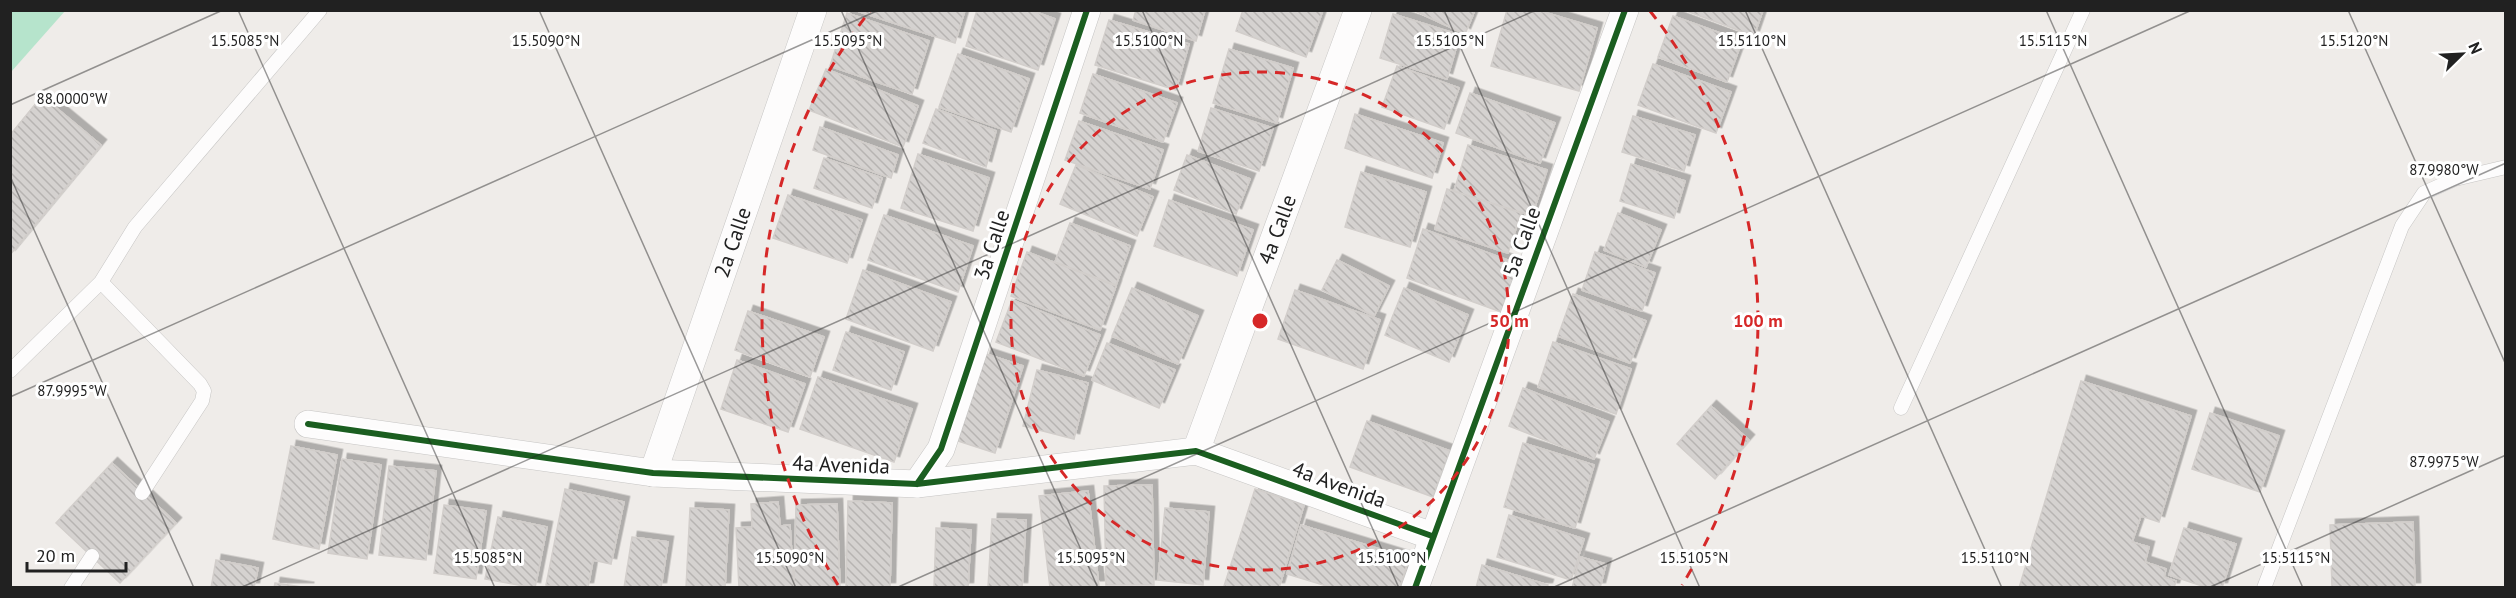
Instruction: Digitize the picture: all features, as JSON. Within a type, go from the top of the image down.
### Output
[{"type":"street","name":"2a Calle","points":[[653,473],[813,10]]},
{"type":"street","name":"3a Calle","points":[[917,484],[941,449],[1087,10]]},
{"type":"street","name":"4a Calle","points":[[1196,451],[1358,10]]},
{"type":"street","name":"5a Calle","points":[[1415,588],[1625,10]]},
{"type":"street","name":"4a Avenida","points":[[308,424],[653,473],[917,484],[1196,451],[1432,536]]},
{"type":"lane","points":[[10,371],[101,282],[135,227],[320,10]]},
{"type":"lane","points":[[1901,408],[2083,10]]},
{"type":"lane","points":[[2264,588],[2402,226],[2424,193],[2455,179],[2505,167]]},
{"type":"lane","points":[[101,282],[200,384],[204,391],[202,401],[142,493]]},
{"type":"lane","points":[[71,588],[92,556]]},
{"type":"green space","points":[[10,11],[65,11],[11,72]]},
{"type":"building","points":[[854,10],[965,10],[955,43]]},
{"type":"building","points":[[977,10],[1030,10],[1055,19],[1038,70],[966,46]]},
{"type":"building","points":[[1136,10],[1205,10],[1196,41],[1133,20]]},
{"type":"building","points":[[1243,10],[1323,10],[1306,57],[1236,31]]},
{"type":"building","points":[[1413,10],[1475,10],[1465,34]]},
{"type":"building","points":[[1507,10],[1537,10],[1597,28],[1579,91],[1491,66]]},
{"type":"building","points":[[1684,10],[1763,10],[1754,36]]},
{"type":"building","points":[[847,13],[929,41],[912,94],[830,66]]},
{"type":"building","points":[[1393,14],[1460,35],[1447,79],[1380,58]]},
{"type":"building","points":[[1673,16],[1742,41],[1727,82],[1658,57]]},
{"type":"building","points":[[1109,20],[1189,44],[1176,90],[1095,65]]},
{"type":"building","points":[[1229,49],[1293,68],[1277,123],[1213,103]]},
{"type":"building","points":[[958,54],[1029,79],[1011,132],[939,107]]},
{"type":"building","points":[[1653,64],[1731,92],[1716,133],[1638,105]]},
{"type":"building","points":[[1397,66],[1459,88],[1444,129],[1382,107]]},
{"type":"building","points":[[826,69],[918,106],[903,147],[809,110]]},
{"type":"building","points":[[1093,74],[1177,103],[1163,142],[1080,113]]},
{"type":"building","points":[[1470,93],[1555,123],[1540,163],[1456,133]]},
{"type":"building","points":[[42,96],[101,145],[10,255],[10,135]]},
{"type":"building","points":[[1211,108],[1273,128],[1259,171],[1198,151]]},
{"type":"building","points":[[936,109],[996,131],[986,167],[923,143]]},
{"type":"building","points":[[1355,114],[1443,143],[1432,178],[1345,148]]},
{"type":"building","points":[[1633,116],[1695,135],[1684,171],[1622,152]]},
{"type":"building","points":[[1079,121],[1163,150],[1150,189],[1065,160]]},
{"type":"building","points":[[820,127],[898,155],[891,178],[813,150]]},
{"type":"building","points":[[1468,145],[1547,170],[1532,216],[1454,191]]},
{"type":"building","points":[[918,154],[989,178],[973,231],[901,208]]},
{"type":"building","points":[[1187,155],[1250,179],[1236,214],[1174,190]]},
{"type":"building","points":[[824,158],[882,178],[872,208],[814,188]]},
{"type":"building","points":[[1631,164],[1685,181],[1674,218],[1620,201]]},
{"type":"building","points":[[1076,165],[1153,197],[1137,236],[1060,204]]},
{"type":"building","points":[[1361,172],[1426,192],[1410,247],[1345,227]]},
{"type":"building","points":[[1447,189],[1521,213],[1508,253],[1435,229]]},
{"type":"building","points":[[788,195],[862,220],[847,263],[773,238]]},
{"type":"building","points":[[1169,200],[1253,230],[1237,276],[1154,246]]},
{"type":"building","points":[[1618,213],[1661,230],[1646,267],[1604,250]]},
{"type":"building","points":[[884,215],[973,246],[958,292],[868,260]]},
{"type":"building","points":[[1070,223],[1130,246],[1116,285],[1055,262]]},
{"type":"building","points":[[1423,229],[1521,265],[1504,313],[1407,278]]},
{"type":"building","points":[[1027,252],[1116,286],[1100,330],[1011,296]]},
{"type":"building","points":[[1595,252],[1655,273],[1642,311],[1582,290]]},
{"type":"building","points":[[1337,260],[1389,286],[1374,316],[1322,290]]},
{"type":"building","points":[[863,270],[951,302],[933,351],[846,319]]},
{"type":"building","points":[[1132,288],[1198,316],[1178,364],[1112,336]]},
{"type":"building","points":[[1404,288],[1468,315],[1449,362],[1385,335]]},
{"type":"building","points":[[1295,290],[1380,320],[1363,369],[1278,339]]},
{"type":"building","points":[[1573,294],[1646,321],[1630,363],[1558,336]]},
{"type":"building","points":[[1012,300],[1100,335],[1084,376],[996,342]]},
{"type":"building","points":[[748,311],[824,337],[810,377],[735,350]]},
{"type":"building","points":[[846,332],[904,352],[891,390],[833,370]]},
{"type":"building","points":[[1553,342],[1631,369],[1616,414],[1538,387]]},
{"type":"building","points":[[1107,343],[1175,370],[1159,408],[1092,380]]},
{"type":"building","points":[[986,354],[1023,366],[995,453],[958,441]]},
{"type":"building","points":[[737,360],[805,384],[788,432],[721,409]]},
{"type":"building","points":[[1037,370],[1088,383],[1074,439],[1023,426]]},
{"type":"building","points":[[818,377],[912,409],[894,462],[800,429]]},
{"type":"building","points":[[2081,381],[2191,416],[2159,522],[2141,516],[2132,542],[2149,547],[2145,562],[2166,569],[2164,577],[2176,581],[2174,588],[2019,588]]},
{"type":"building","points":[[1523,388],[1609,422],[1594,459],[1509,426]]},
{"type":"building","points":[[1711,406],[1749,440],[1715,479],[1677,444]]},
{"type":"building","points":[[2210,413],[2279,436],[2260,492],[2192,469]]},
{"type":"building","points":[[1367,421],[1450,451],[1433,497],[1350,467]]},
{"type":"building","points":[[1523,443],[1594,465],[1575,528],[1504,507]]},
{"type":"building","points":[[291,446],[337,455],[319,549],[273,539]]},
{"type":"building","points":[[342,459],[381,465],[367,559],[328,553]]},
{"type":"building","points":[[112,463],[176,523],[120,583],[56,523]]},
{"type":"building","points":[[389,466],[436,471],[426,560],[379,555]]},
{"type":"building","points":[[1152,485],[1154,585],[1106,585],[1104,486]]},
{"type":"building","points":[[565,489],[624,502],[611,564],[593,560],[588,588],[560,588],[546,585]]},
{"type":"building","points":[[1255,489],[1304,505],[1279,588],[1228,588],[1224,586]]},
{"type":"building","points":[[1088,491],[1099,586],[1050,588],[1039,496]]},
{"type":"building","points":[[848,501],[892,503],[890,588],[846,588]]},
{"type":"building","points":[[778,502],[780,526],[790,525],[794,588],[739,588],[736,528],[752,527],[751,504]]},
{"type":"building","points":[[837,504],[840,588],[794,588],[796,505]]},
{"type":"building","points":[[444,505],[486,511],[476,579],[434,573]]},
{"type":"building","points":[[690,508],[729,510],[725,588],[686,588]]},
{"type":"building","points":[[1165,508],[1209,512],[1203,585],[1158,580]]},
{"type":"building","points":[[1509,515],[1584,539],[1571,580],[1497,557]]},
{"type":"building","points":[[498,517],[547,527],[535,588],[485,579]]},
{"type":"building","points":[[992,519],[1026,520],[1022,588],[988,587]]},
{"type":"building","points":[[2413,522],[2415,588],[2332,588],[2330,525]]},
{"type":"building","points":[[1301,525],[1409,558],[1400,588],[1333,588],[1287,574]]},
{"type":"building","points":[[936,528],[971,530],[968,588],[934,588]]},
{"type":"building","points":[[2184,528],[2236,544],[2222,588],[2208,588],[2169,575]]},
{"type":"building","points":[[632,537],[668,542],[661,588],[624,588]]},
{"type":"building","points":[[1580,557],[1606,564],[1600,588],[1572,588]]},
{"type":"building","points":[[216,560],[258,568],[254,588],[211,588]]},
{"type":"building","points":[[1482,565],[1548,585],[1547,588],[1476,588]]},
{"type":"building","points":[[275,583],[309,588],[274,588]]},
{"type":"cycle path","points":[[917,484],[941,449],[1087,10]]},
{"type":"cycle path","points":[[1415,588],[1625,10]]},
{"type":"cycle path","points":[[308,424],[653,473],[917,484],[1196,451],[1432,536]]}]
